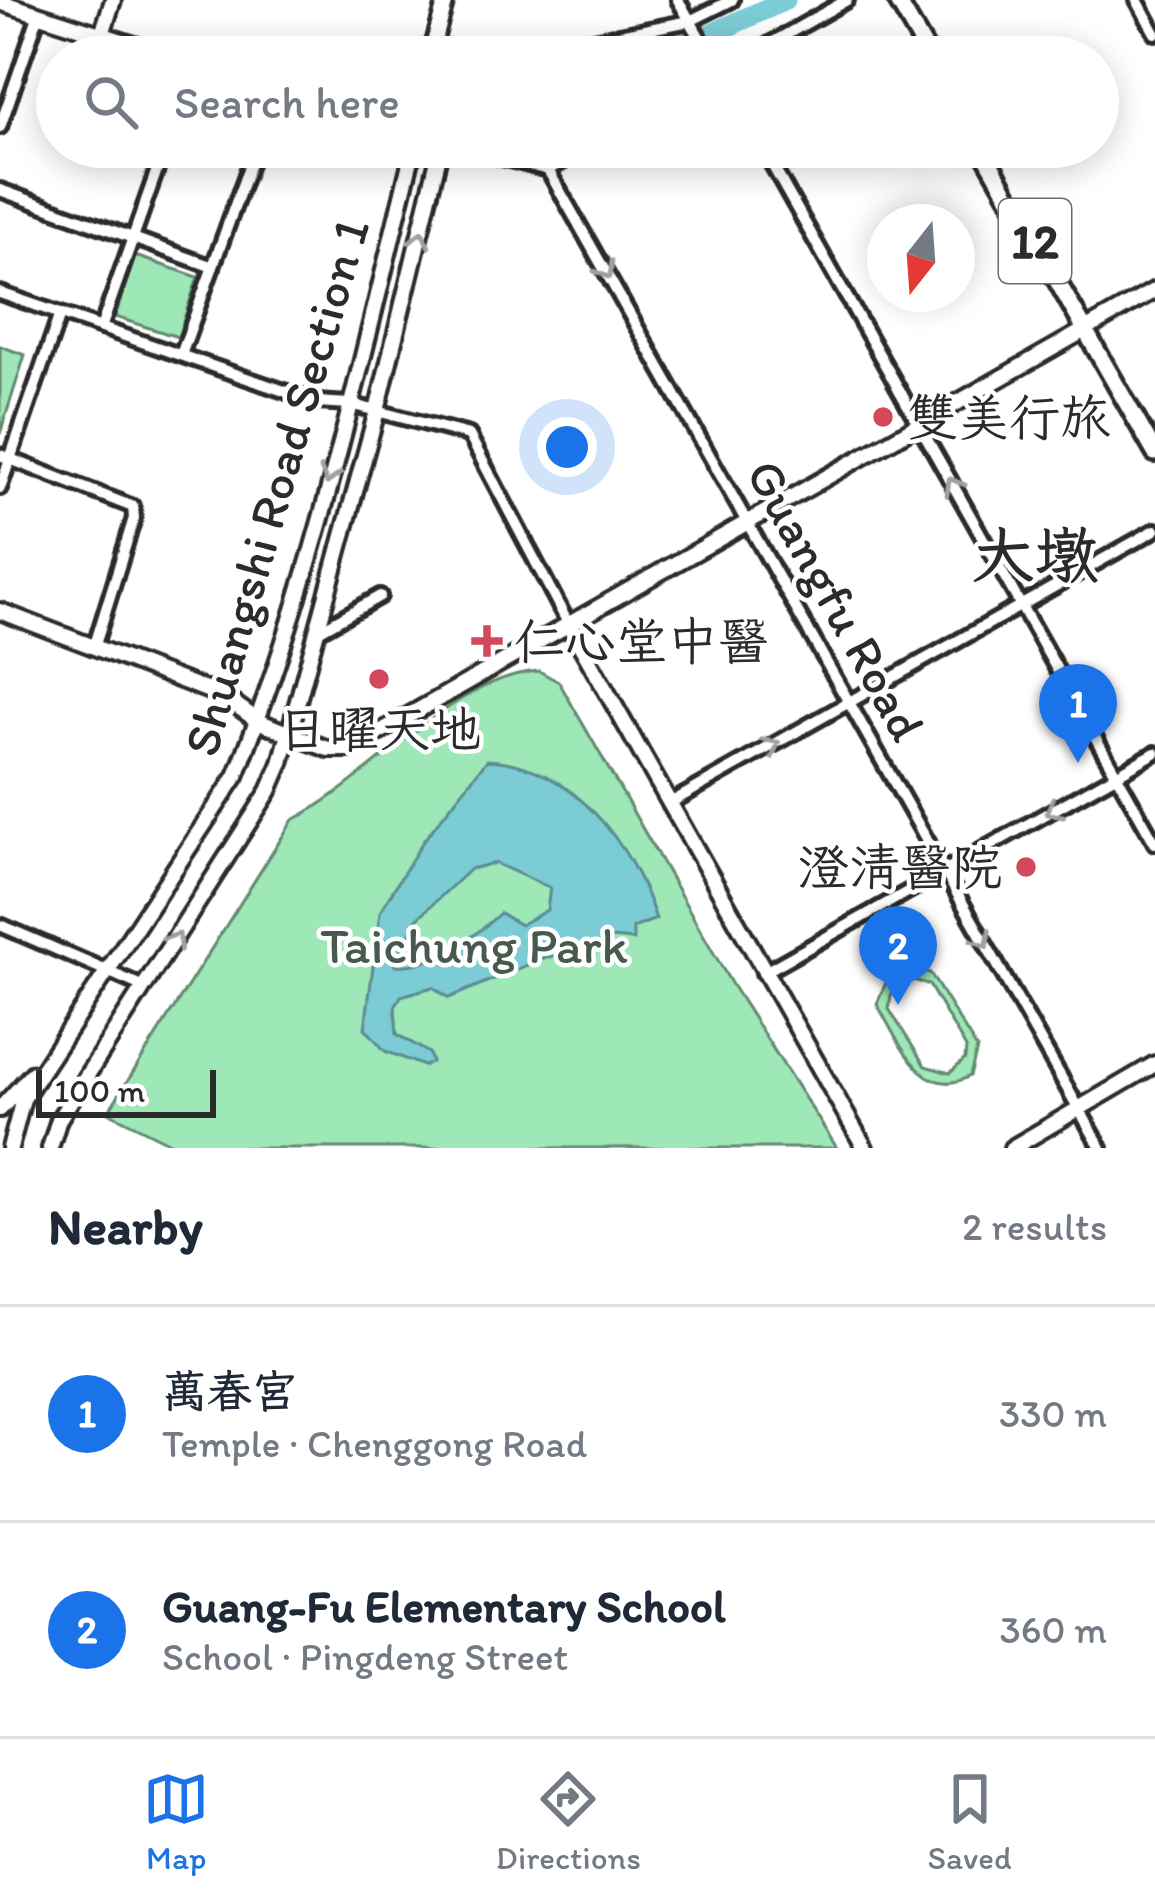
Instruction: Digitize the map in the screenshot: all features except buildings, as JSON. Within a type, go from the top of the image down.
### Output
[{"type":"main road","points":[[102,34],[113,0]]},
{"type":"main road","points":[[436,36],[446,0]]},
{"type":"main road","points":[[897,0],[918,36]]},
{"type":"main road","points":[[0,2],[108,36]]},
{"type":"main road","name":"Shuangshi Road Section 1","points":[[10,1148],[23,1099],[236,776],[258,721],[350,404],[409,168]]},
{"type":"main road","name":"Shuangshi Road Section 1","points":[[50,1148],[59,1119],[269,791],[377,411],[436,168]]},
{"type":"main road","name":"12","points":[[993,168],[1155,453]]},
{"type":"main road","points":[[0,610],[225,697],[258,721],[287,733],[328,749],[350,749],[1155,290]]},
{"type":"main road","points":[[570,627],[866,1148]]},
{"type":"main road","points":[[0,1108],[69,1034]]},
{"type":"main road","points":[[1012,1148],[1155,1064]]},
{"type":"street","points":[[678,0],[699,36]]},
{"type":"street","points":[[614,36],[690,21],[731,0]]},
{"type":"street","points":[[784,36],[847,0]]},
{"type":"street","points":[[1138,0],[1155,34]]},
{"type":"street","points":[[0,127],[39,14]]},
{"type":"street","points":[[100,328],[157,168]]},
{"type":"street","points":[[181,356],[248,168]]},
{"type":"street","points":[[540,168],[552,168]]},
{"type":"street","points":[[774,168],[1155,843]]},
{"type":"street","name":"Guangfu Road","points":[[548,170],[1101,1148]]},
{"type":"street","points":[[0,190],[213,267]]},
{"type":"street","points":[[0,293],[316,402],[350,404],[469,435],[570,627]]},
{"type":"street","points":[[0,488],[5,456],[60,314]]},
{"type":"street","points":[[5,456],[133,507],[134,518],[94,648]]},
{"type":"street","points":[[670,803],[1155,530]]},
{"type":"street","points":[[315,633],[380,596]]},
{"type":"street","points":[[763,973],[1155,753]]},
{"type":"street","points":[[0,925],[144,987]]},
{"type":"green space","points":[[135,256],[198,277],[178,337],[115,317]]},
{"type":"green space","points":[[0,346],[25,355],[0,434]]},
{"type":"green space","name":"Taichung Park","points":[[539,671],[559,682],[732,985],[837,1148],[180,1148],[108,1112],[293,820],[444,710],[507,677]]},
{"type":"green space","points":[[913,968],[930,973],[977,1049],[970,1076],[938,1081],[913,1063],[877,1004],[887,980]],"holes":[[[911,979],[929,985],[966,1048],[965,1059],[950,1073],[925,1066],[889,1009],[892,988]]]},
{"type":"water","points":[[487,760],[518,765],[546,776],[594,813],[631,863],[656,919],[633,928],[633,940],[611,938],[596,952],[546,957],[449,998],[433,987],[401,996],[395,1007],[397,1034],[429,1053],[432,1062],[424,1066],[385,1051],[365,1028],[380,912],[423,841]],"holes":[[[495,863],[550,888],[547,910],[520,925],[500,913],[437,956],[395,965],[417,919],[470,869]]]},
{"type":"waterway","points":[[707,36],[785,0]]},
{"type":"place","name":"雙美行旅","points":[[883,417]]},
{"type":"place","name":"仁心堂中醫","points":[[487,641]]},
{"type":"place","name":"日曜天地","points":[[379,679]]},
{"type":"place","name":"萬春宮","points":[[1078,763]]},
{"type":"place","name":"澄清醫院","points":[[1026,867]]},
{"type":"place","name":"Guang-Fu Elementary School","points":[[898,1005]]},
{"type":"district","name":"大墩","points":[[1035,555]]}]
